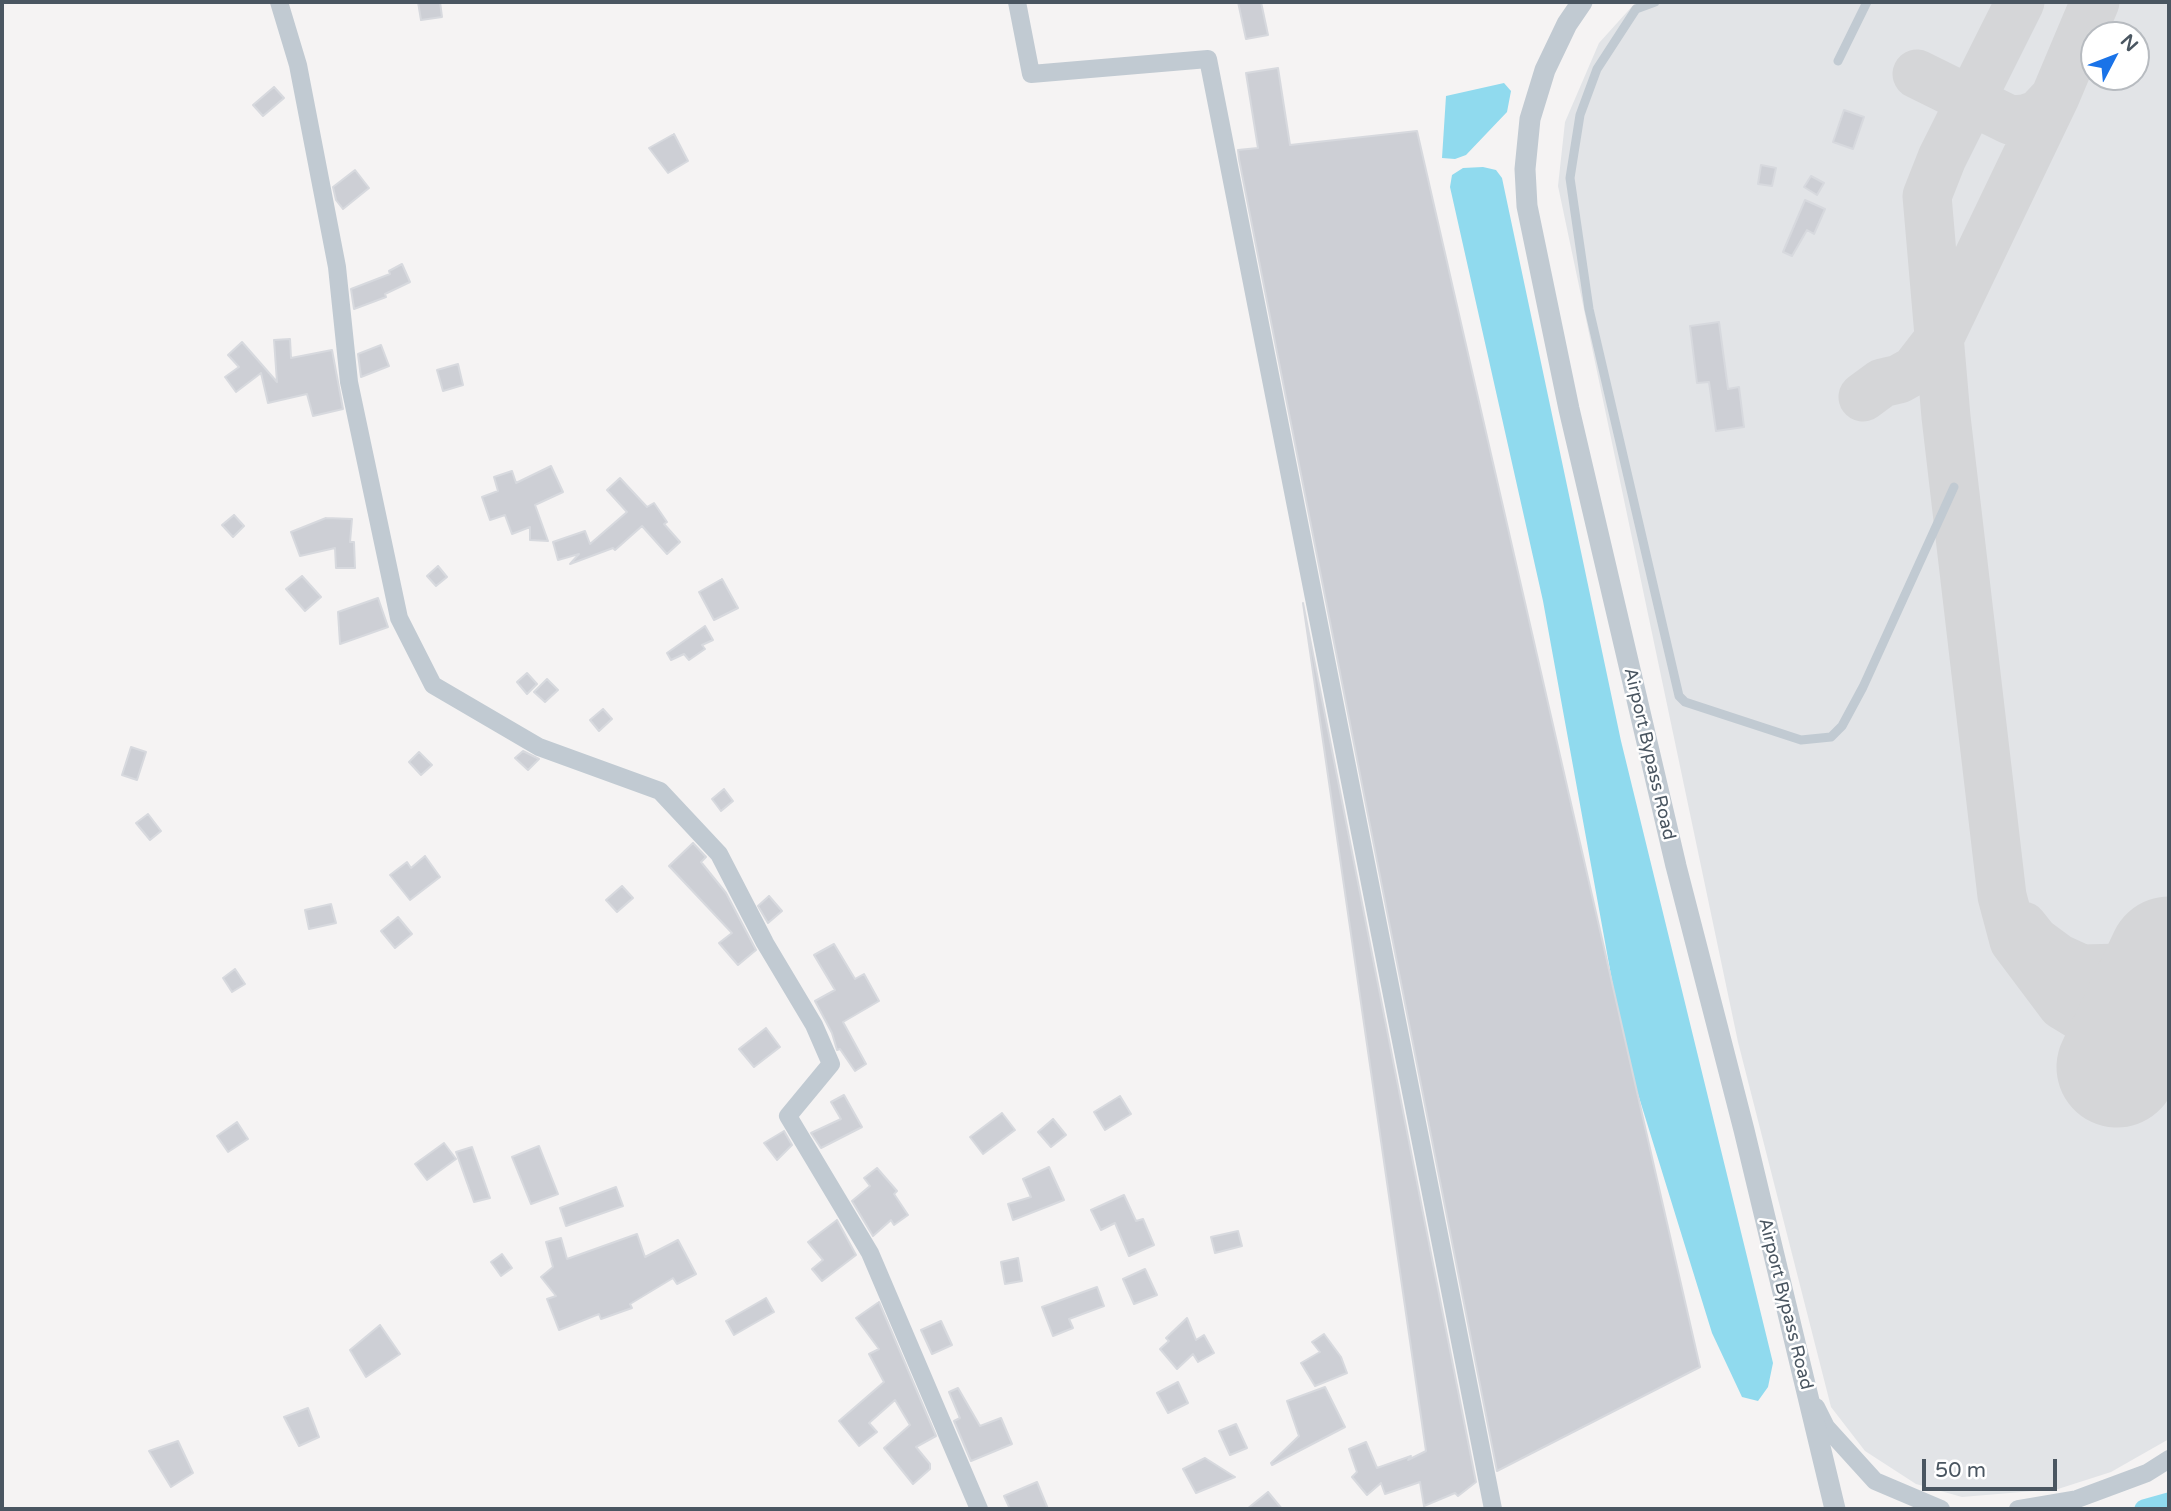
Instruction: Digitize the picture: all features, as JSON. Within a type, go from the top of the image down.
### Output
[{"type":"street","points":[[279,2],[300,78],[337,267],[349,382],[399,618],[433,685],[539,747],[660,791],[719,854],[765,943],[814,1025],[831,1064],[788,1116],[870,1253],[979,1509]]},
{"type":"street","points":[[1017,2],[1031,74],[1208,59],[1493,1509]]},
{"type":"street","name":"Airport Bypass Road","points":[[1582,2],[1567,24],[1545,70],[1530,119],[1525,169],[1527,206],[1569,409],[1675,866],[1835,1509]]},
{"type":"street","points":[[1806,1388],[1826,1427],[1875,1481],[1941,1509]]},
{"type":"street","points":[[2018,1509],[2077,1499],[2147,1473],[2169,1459]]},
{"type":"lane","points":[[1655,2],[1636,9],[1597,69],[1580,116],[1570,178],[1589,309],[1679,696],[1685,702],[1801,740],[1831,737],[1842,726],[1863,687],[1954,487]]},
{"type":"lane","points":[[1838,61],[1867,2]]},
{"type":"shaded area","points":[[1636,2],[2169,2],[2169,1439],[2111,1472],[2058,1489],[1962,1497],[1916,1484],[1865,1451],[1831,1407],[1738,1042],[1558,186],[1565,122],[1599,43]]},
{"type":"water","points":[[1504,83],[1511,91],[1507,112],[1466,155],[1455,159],[1442,158],[1446,96]]},
{"type":"water","points":[[1483,167],[1496,170],[1502,178],[1621,741],[1773,1363],[1768,1387],[1758,1401],[1742,1397],[1712,1333],[1625,1052],[1543,601],[1450,187],[1452,175],[1463,168]]},
{"type":"building","points":[[418,2],[440,2],[442,17],[421,20]]},
{"type":"building","points":[[1238,2],[1261,2],[1268,35],[1246,39]]},
{"type":"building","points":[[1278,68],[1290,145],[1417,131],[1700,1367],[1497,1471],[1239,159],[1238,150],[1258,148],[1246,73]]},
{"type":"building","points":[[274,87],[284,98],[263,116],[253,105]]},
{"type":"building","points":[[1844,110],[1864,117],[1853,149],[1833,142]]},
{"type":"building","points":[[674,134],[688,161],[668,173],[649,148]]},
{"type":"building","points":[[1761,165],[1776,168],[1772,186],[1758,184]]},
{"type":"building","points":[[355,170],[369,188],[343,209],[336,200],[333,187]]},
{"type":"building","points":[[1811,176],[1824,183],[1817,195],[1804,187]]},
{"type":"building","points":[[1805,200],[1825,209],[1814,234],[1807,230],[1792,256],[1783,252]]},
{"type":"building","points":[[402,264],[410,282],[385,294],[386,297],[354,309],[351,289],[390,274],[389,271]]},
{"type":"building","points":[[1719,322],[1728,389],[1739,387],[1744,427],[1716,431],[1709,382],[1697,383],[1690,326]]},
{"type":"building","points":[[290,339],[291,358],[332,350],[343,409],[313,416],[307,394],[268,403],[261,373],[236,392],[225,377],[239,367],[228,355],[242,342],[277,382],[274,340]]},
{"type":"building","points":[[381,345],[389,366],[361,377],[358,354]]},
{"type":"building","points":[[458,364],[463,385],[443,391],[437,370]]},
{"type":"building","points":[[551,466],[563,492],[535,505],[548,541],[530,540],[530,527],[512,534],[505,515],[490,520],[482,497],[498,491],[494,477],[512,471],[516,483]]},
{"type":"building","points":[[620,478],[647,507],[654,503],[667,522],[664,524],[680,542],[667,554],[642,526],[615,550],[613,548],[570,564],[579,554],[558,560],[553,542],[585,531],[590,544],[627,512],[607,490]]},
{"type":"building","points":[[234,515],[244,526],[233,537],[222,525]]},
{"type":"building","points":[[326,518],[352,519],[350,542],[354,542],[355,568],[336,568],[335,548],[300,556],[291,532]]},
{"type":"building","points":[[438,566],[447,577],[436,586],[427,576]]},
{"type":"building","points":[[302,576],[321,597],[305,611],[286,589]]},
{"type":"building","points":[[722,579],[738,608],[714,620],[699,592]]},
{"type":"building","points":[[378,598],[388,627],[340,644],[338,612]]},
{"type":"building","points":[[1303,603],[1476,1482],[1458,1496],[1455,1493],[1424,1506],[1420,1482],[1385,1494],[1381,1483],[1367,1495],[1352,1477],[1357,1472],[1349,1449],[1366,1442],[1377,1468],[1411,1456],[1408,1460],[1426,1451]]},
{"type":"building","points":[[705,626],[713,640],[702,645],[705,649],[689,660],[684,654],[671,660],[667,653]]},
{"type":"building","points":[[527,673],[537,684],[527,694],[517,682]]},
{"type":"building","points":[[547,679],[558,690],[545,702],[534,692]]},
{"type":"building","points":[[603,709],[612,719],[599,731],[590,720]]},
{"type":"building","points":[[131,747],[146,752],[137,780],[122,775]]},
{"type":"building","points":[[523,751],[539,759],[528,770],[515,758]]},
{"type":"building","points":[[419,752],[432,765],[421,775],[409,762]]},
{"type":"building","points":[[724,789],[733,801],[721,811],[712,799]]},
{"type":"building","points":[[148,814],[161,831],[150,840],[136,823]]},
{"type":"building","points":[[693,843],[706,857],[701,862],[726,893],[756,950],[738,965],[719,943],[732,933],[669,866]]},
{"type":"building","points":[[425,856],[440,877],[410,900],[390,875],[407,862],[411,868]]},
{"type":"building","points":[[622,886],[633,898],[617,912],[606,900]]},
{"type":"building","points":[[769,896],[782,911],[768,923],[758,906]]},
{"type":"building","points":[[331,904],[336,923],[309,929],[305,910]]},
{"type":"building","points":[[398,917],[412,934],[395,948],[381,931]]},
{"type":"building","points":[[834,944],[855,979],[864,974],[879,1001],[843,1022],[866,1064],[855,1071],[840,1049],[837,1050],[832,1033],[815,1001],[835,990],[814,955]]},
{"type":"building","points":[[235,969],[245,984],[232,992],[223,978]]},
{"type":"building","points":[[766,1028],[780,1047],[754,1067],[739,1049]]},
{"type":"building","points":[[844,1095],[862,1127],[821,1148],[811,1133],[841,1119],[831,1102]]},
{"type":"building","points":[[1120,1096],[1131,1114],[1105,1130],[1094,1112]]},
{"type":"building","points":[[1002,1113],[1015,1130],[983,1154],[970,1137]]},
{"type":"building","points":[[1053,1119],[1066,1135],[1051,1147],[1038,1132]]},
{"type":"building","points":[[237,1122],[248,1139],[228,1152],[217,1136]]},
{"type":"building","points":[[784,1131],[792,1145],[777,1160],[764,1143]]},
{"type":"building","points":[[444,1143],[456,1159],[427,1180],[415,1164]]},
{"type":"building","points":[[539,1146],[558,1194],[531,1204],[512,1157]]},
{"type":"building","points":[[472,1147],[490,1198],[474,1202],[456,1152]]},
{"type":"building","points":[[1049,1167],[1064,1200],[1013,1220],[1008,1204],[1031,1197],[1023,1179]]},
{"type":"building","points":[[877,1168],[897,1191],[894,1194],[908,1215],[894,1225],[891,1220],[873,1236],[852,1201],[870,1186],[864,1178]]},
{"type":"building","points":[[616,1187],[623,1206],[566,1226],[560,1208]]},
{"type":"building","points":[[1124,1195],[1136,1221],[1143,1219],[1154,1245],[1129,1256],[1115,1223],[1101,1230],[1091,1210]]},
{"type":"building","points":[[837,1220],[856,1255],[822,1281],[812,1269],[823,1260],[808,1242]]},
{"type":"building","points":[[1238,1231],[1242,1246],[1215,1253],[1211,1237]]},
{"type":"building","points":[[637,1234],[645,1257],[678,1240],[696,1274],[677,1284],[673,1278],[630,1304],[632,1308],[601,1319],[599,1314],[559,1330],[547,1299],[556,1296],[541,1277],[553,1267],[546,1242],[561,1238],[567,1259]]},
{"type":"building","points":[[502,1254],[512,1268],[501,1276],[491,1262]]},
{"type":"building","points":[[1018,1258],[1022,1281],[1005,1284],[1001,1262]]},
{"type":"building","points":[[1145,1269],[1157,1295],[1134,1304],[1123,1279]]},
{"type":"building","points":[[1097,1287],[1104,1306],[1069,1319],[1073,1328],[1053,1336],[1042,1307]]},
{"type":"building","points":[[766,1298],[774,1312],[734,1335],[726,1321]]},
{"type":"building","points":[[879,1302],[936,1436],[916,1447],[930,1464],[930,1469],[913,1484],[884,1448],[910,1425],[895,1400],[869,1423],[877,1432],[859,1446],[839,1421],[884,1382],[869,1354],[879,1349],[856,1318]]},
{"type":"building","points":[[1187,1318],[1196,1340],[1204,1335],[1214,1353],[1198,1362],[1193,1354],[1177,1369],[1160,1349],[1169,1341],[1166,1338]]},
{"type":"building","points":[[941,1321],[952,1345],[932,1354],[921,1330]]},
{"type":"building","points":[[380,1325],[400,1354],[366,1377],[350,1350]]},
{"type":"building","points":[[1324,1334],[1341,1357],[1347,1373],[1315,1386],[1301,1363],[1320,1352],[1312,1342]]},
{"type":"building","points":[[1178,1382],[1188,1403],[1168,1413],[1157,1393]]},
{"type":"building","points":[[1325,1387],[1345,1427],[1272,1465],[1299,1436],[1287,1401]]},
{"type":"building","points":[[958,1388],[980,1426],[1001,1418],[1012,1444],[971,1461],[954,1421],[960,1418],[949,1392]]},
{"type":"building","points":[[308,1408],[319,1437],[299,1446],[284,1417]]},
{"type":"building","points":[[1236,1424],[1247,1448],[1230,1455],[1219,1431]]},
{"type":"building","points":[[178,1441],[193,1473],[171,1487],[149,1451]]},
{"type":"building","points":[[1205,1458],[1235,1477],[1196,1493],[1183,1469]]},
{"type":"building","points":[[1037,1482],[1048,1509],[1010,1509],[1004,1496]]},
{"type":"building","points":[[1268,1492],[1282,1509],[1247,1509]]},
{"type":"waterway","points":[[2144,1509],[2169,1502]]},
{"type":"taxiway","points":[[2020,2],[1942,158],[1927,196],[1946,417],[2002,896],[2014,941],[2062,1005],[2128,1045]]},
{"type":"taxiway","points":[[1863,397],[1882,383],[1899,379],[1915,370],[1939,339],[2055,97],[2095,2]]},
{"type":"taxiway","points":[[1917,74],[2010,120],[2039,114],[2055,97]]},
{"type":"taxiway","points":[[2023,926],[2035,941],[2058,958],[2082,969],[2121,968],[2156,955],[2169,943]]},
{"type":"runway","points":[[2117,1067],[2169,957]]}]
